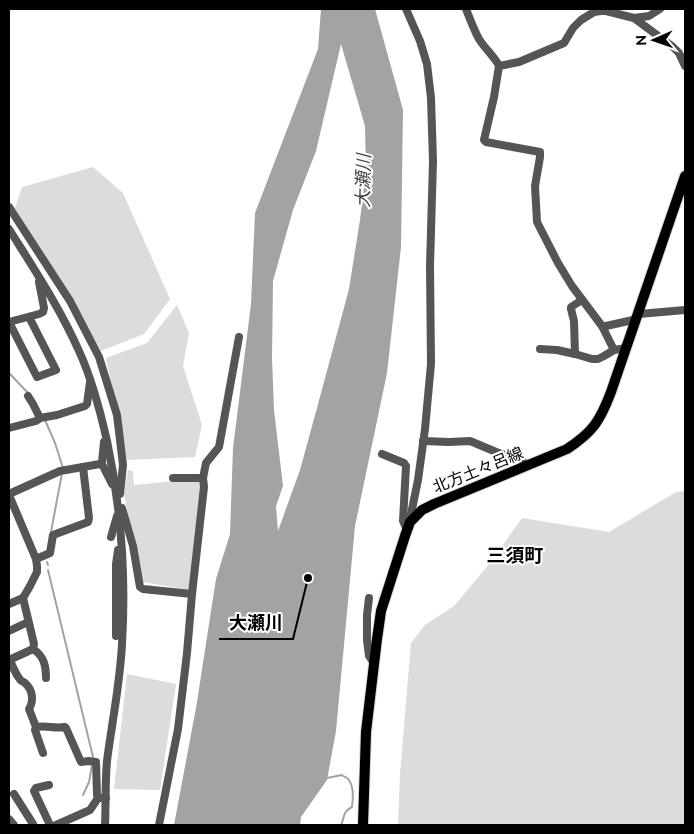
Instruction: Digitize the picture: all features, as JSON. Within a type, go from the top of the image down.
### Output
[{"type":"main road","name":"北方土々呂線","points":[[409,526],[422,510],[568,449],[595,426],[606,406],[681,203],[685,176]]},
{"type":"main road","points":[[363,825],[366,732],[381,611],[409,526]]},
{"type":"street","points":[[406,9],[420,41],[427,64],[432,131],[431,364],[418,480],[409,526]]},
{"type":"street","points":[[466,9],[479,38],[488,52],[498,62],[499,66],[484,140],[486,142],[540,152],[535,186],[537,222],[558,263],[582,300],[602,326],[614,350]]},
{"type":"street","points":[[499,66],[519,62],[564,43],[573,28],[581,20],[594,12],[606,11],[634,18],[649,16],[660,9]]},
{"type":"street","points":[[634,18],[673,47],[679,53],[685,66]]},
{"type":"street","points":[[9,207],[70,301],[99,357],[117,415],[123,465],[120,494],[116,496]]},
{"type":"street","points":[[9,229],[38,275],[80,352],[105,433],[113,471],[121,543],[123,586],[122,644],[115,711],[102,798],[105,825]]},
{"type":"street","points":[[29,317],[56,370],[37,377],[9,322],[43,312],[44,308],[38,275]]},
{"type":"street","points":[[575,354],[574,321],[570,309],[582,300]]},
{"type":"street","points":[[602,326],[633,320],[638,317],[685,310]]},
{"type":"street","points":[[159,825],[178,729],[204,487],[203,478],[206,463],[219,447],[239,337]]},
{"type":"street","points":[[540,349],[557,350],[598,359],[614,350],[626,348]]},
{"type":"street","points":[[9,428],[85,406],[87,404],[90,380]]},
{"type":"street","points":[[28,396],[40,418]]},
{"type":"street","points":[[100,464],[103,457],[105,433]]},
{"type":"street","points":[[423,441],[474,442],[501,454],[520,458],[525,467]]},
{"type":"street","points":[[382,454],[404,463],[406,466],[403,521],[409,526]]},
{"type":"street","points":[[100,464],[115,486]]},
{"type":"street","points":[[9,604],[23,598],[37,572],[38,566],[9,494],[60,472],[100,464]]},
{"type":"street","points":[[36,559],[50,553],[53,535],[88,522],[83,467]]},
{"type":"street","points":[[173,478],[203,478]]},
{"type":"street","points":[[118,509],[122,508],[140,587],[143,589],[192,594]]},
{"type":"street","points":[[111,537],[118,509]]},
{"type":"street","points":[[116,636],[116,564],[121,543]]},
{"type":"street","points":[[23,598],[34,644],[32,649],[9,660],[19,680],[29,688],[33,701],[29,709],[43,753]]},
{"type":"street","points":[[369,598],[367,621],[368,656],[374,663]]},
{"type":"street","points":[[9,631],[28,622]]},
{"type":"street","points":[[32,649],[42,657],[47,668],[46,678]]},
{"type":"street","points":[[36,727],[66,728],[81,762],[96,762],[96,786],[102,798]]},
{"type":"street","points":[[49,785],[36,788],[34,791],[50,825]]},
{"type":"street","points":[[14,794],[32,825],[46,817]]},
{"type":"street","points":[[56,825],[90,810],[102,798]]},
{"type":"street","points":[[9,819],[14,825]]},
{"type":"shaded area","points":[[321,9],[375,9],[403,110],[401,247],[387,373],[355,526],[336,731],[327,780],[301,817],[300,825],[174,825],[196,708],[216,579],[230,534],[233,448],[251,304],[255,213],[318,49]],"holes":[[[341,44],[365,126],[366,170],[349,289],[300,470],[278,531],[276,506],[283,486],[274,410],[272,358],[273,281],[293,210],[316,151]]]},
{"type":"shaded area","points":[[93,167],[123,193],[170,299],[144,334],[101,351],[15,208],[22,187]]},
{"type":"shaded area","points":[[177,305],[189,333],[183,366],[202,425],[195,457],[127,460],[106,358],[147,343]]},
{"type":"shaded area","points":[[128,470],[133,471],[134,485],[175,481],[202,482],[190,590],[142,582],[124,494]]},
{"type":"shaded area","points":[[685,491],[685,825],[398,825],[400,774],[411,643],[425,625],[454,606],[490,563],[522,518],[609,532],[676,492]]},
{"type":"shaded area","points":[[127,674],[176,684],[160,790],[114,789]]},
{"type":"waterway","points":[[9,373],[29,394]]},
{"type":"waterway","points":[[45,420],[63,468]]},
{"type":"waterway","points":[[51,532],[62,473]]},
{"type":"waterway","points":[[48,570],[93,757]]},
{"type":"waterway","points":[[83,795],[89,782],[92,765]]},
{"type":"waterway","points":[[327,778],[342,775],[348,779],[352,786],[352,807],[345,813],[341,825]]},
{"type":"place","name":"大瀬川","points":[[308,578]]},
{"type":"district","name":"三須町","points":[[515,555]]}]
